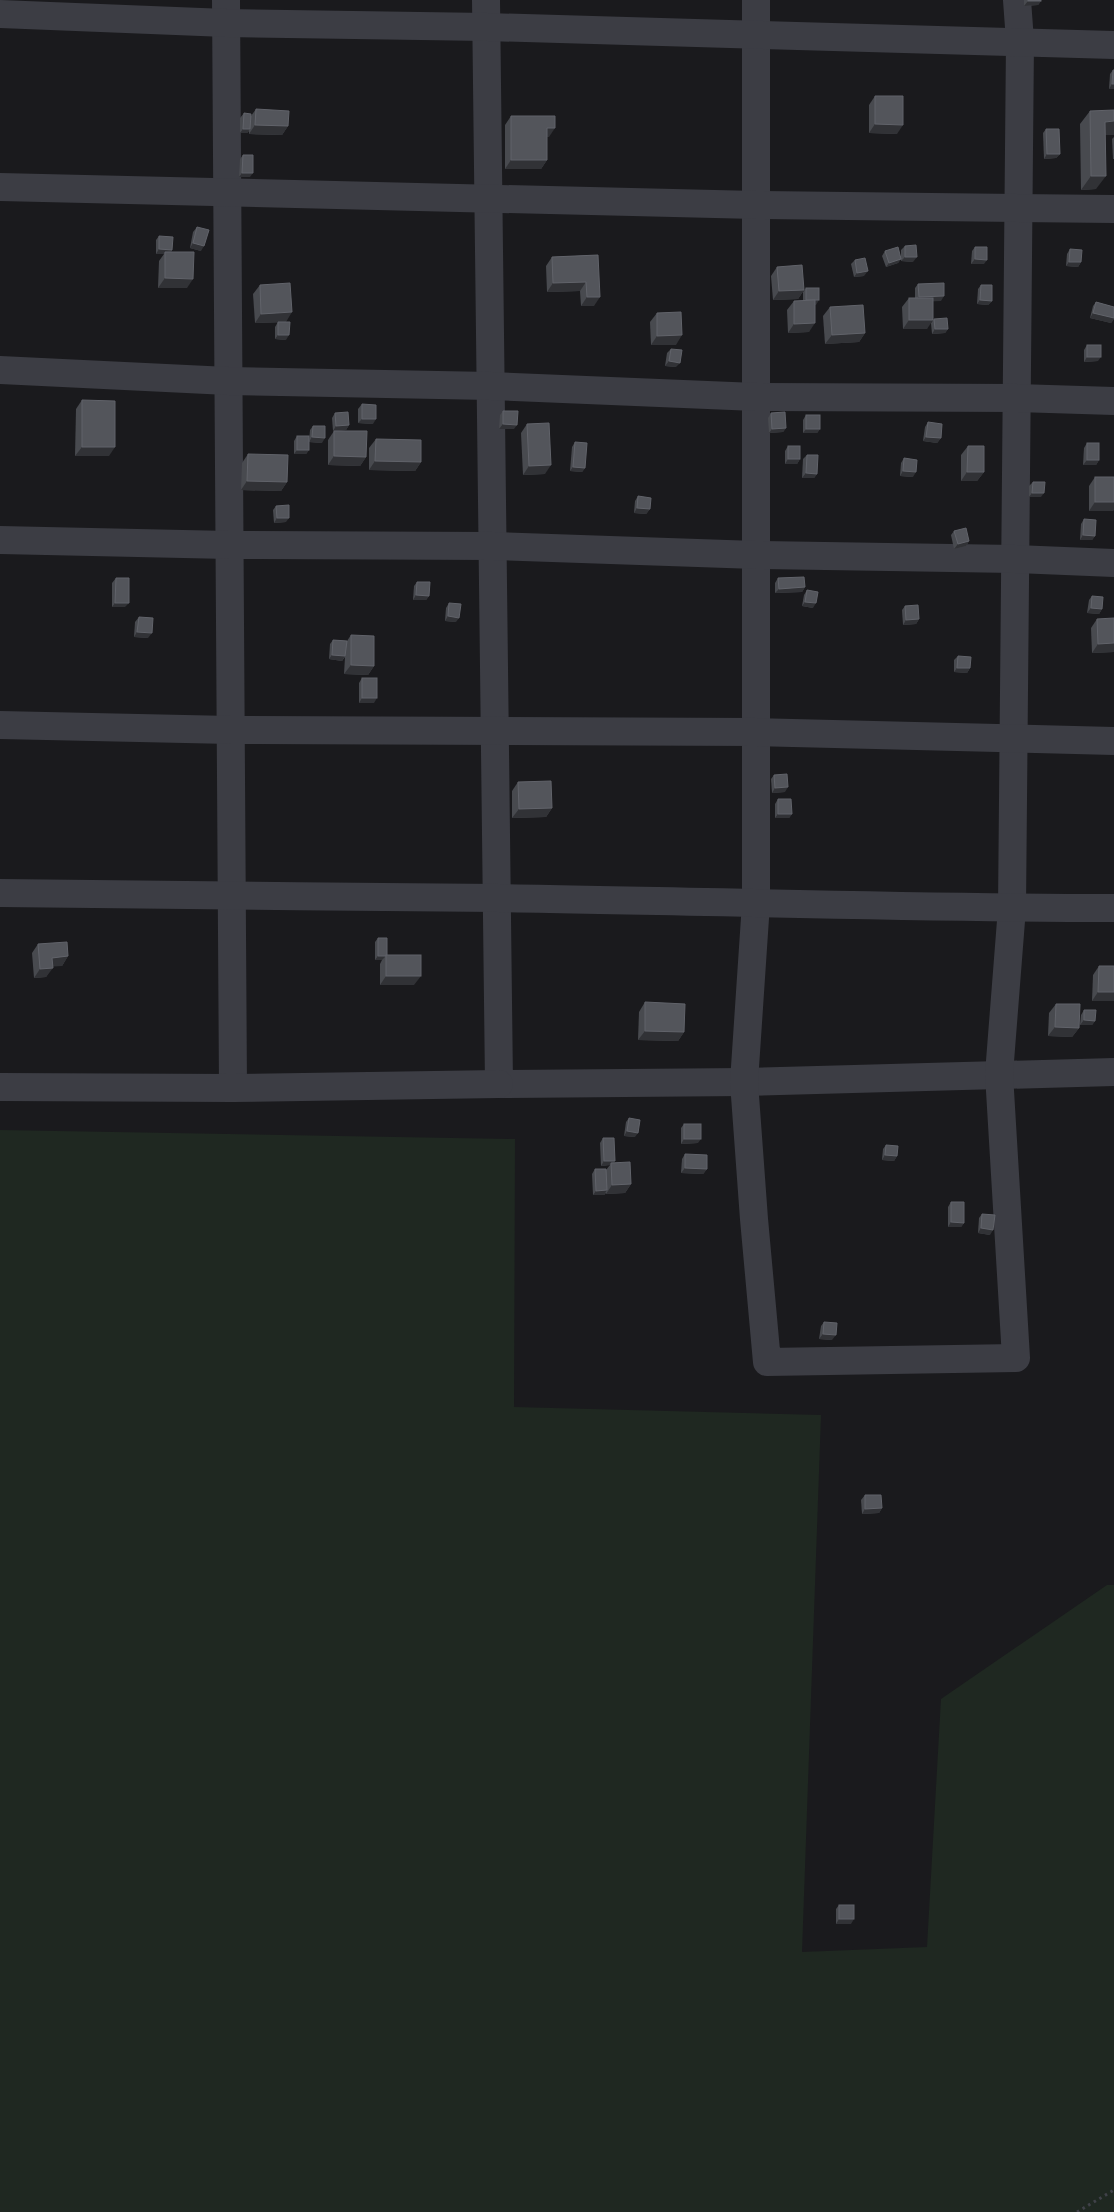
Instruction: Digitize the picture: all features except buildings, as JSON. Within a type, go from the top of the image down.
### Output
[{"type":"street","points":[[486,0],[499,1084]]},
{"type":"street","points":[[756,0],[756,903],[744,1082],[767,1362],[1016,1358],[999,1074],[1012,908],[1020,41],[1017,0]]},
{"type":"street","points":[[226,11],[233,1088]]},
{"type":"street","points":[[0,14],[226,11],[487,27],[1114,45]]},
{"type":"street","points":[[0,187],[227,194],[756,205],[1114,209]]},
{"type":"street","points":[[0,370],[228,381],[491,386],[756,397],[1017,398],[1114,401]]},
{"type":"street","points":[[0,540],[229,545],[493,546],[756,555],[1015,559],[1114,563]]},
{"type":"street","points":[[0,725],[230,730],[756,732],[1114,741]]},
{"type":"street","points":[[0,893],[232,897],[496,898],[1012,908],[1114,908]]},
{"type":"street","points":[[0,1087],[233,1088],[744,1082],[1114,1072]]},
{"type":"path","points":[[1077,2212],[1114,2190]]},
{"type":"shaded area","points":[[0,1130],[515,1139],[514,1407],[821,1415],[802,1952],[927,1947],[941,1699],[1107,1585],[1114,1585],[1114,2212],[0,2212]]}]
